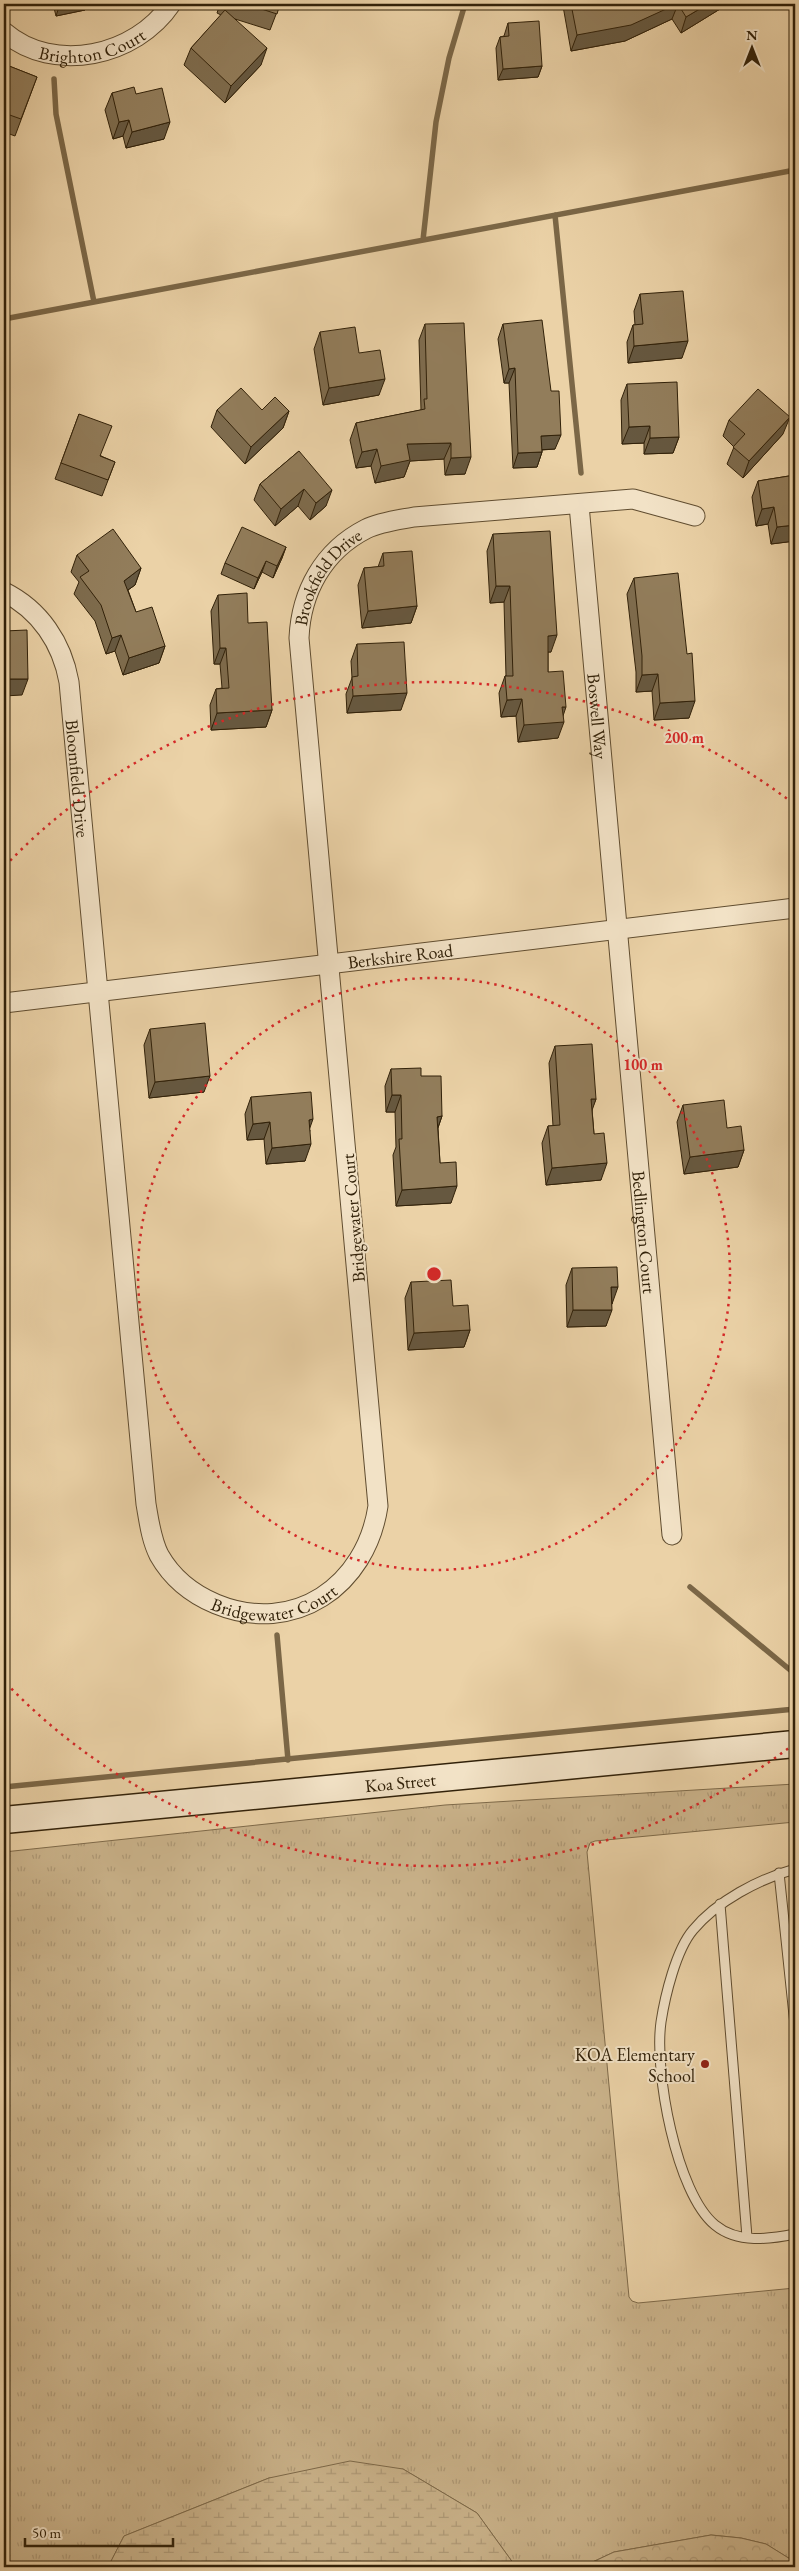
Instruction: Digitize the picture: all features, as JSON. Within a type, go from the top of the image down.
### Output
[{"type":"main road","name":"Koa Street","points":[[4,1820],[795,1744]]},
{"type":"street","name":"Brighton Court","points":[[4,32],[28,47],[52,54],[80,55],[108,52],[146,31],[162,17],[171,4]]},
{"type":"street","name":"Brookfield Drive","points":[[330,964],[299,638],[300,620],[311,583],[336,550],[367,528],[424,516],[633,499],[695,516]]},
{"type":"street","name":"Boswell Way","points":[[579,504],[618,928]]},
{"type":"street","name":"Bloomfield Drive","points":[[4,592],[27,606],[43,622],[56,642],[66,668],[98,992]]},
{"type":"street","name":"Berkshire Road","points":[[4,1003],[795,908]]},
{"type":"street","name":"Bedlington Court","points":[[618,928],[672,1535]]},
{"type":"street","name":"Bridgewater Court","points":[[98,992],[146,1504],[151,1534],[159,1555],[170,1571],[184,1586],[206,1600],[238,1611],[256,1614],[282,1613],[304,1606],[327,1594],[343,1581],[358,1563],[369,1543],[378,1506],[330,964]]},
{"type":"lane","points":[[795,1869],[779,1873],[720,1904],[692,1931],[683,1948],[671,1980],[661,2024],[663,2085],[676,2154],[700,2208],[716,2226],[737,2235],[764,2240],[795,2234]]},
{"type":"lane","points":[[779,1873],[795,2025]]},
{"type":"lane","points":[[720,1904],[747,2237]]},
{"type":"green space","points":[[795,1784],[795,1822],[595,1841],[590,1843],[587,1852],[629,2297],[632,2301],[638,2303],[795,2288],[795,2562],[766,2544],[741,2538],[711,2535],[614,2552],[582,2567],[516,2567],[477,2513],[403,2469],[269,2478],[124,2536],[108,2567],[4,2567],[4,1852],[445,1805]]},
{"type":"green space","points":[[350,2461],[403,2469],[477,2513],[516,2567],[108,2567],[124,2536],[269,2478]]},
{"type":"green space","points":[[711,2535],[741,2538],[766,2544],[795,2562],[795,2567],[582,2567],[614,2552]]},
{"type":"building","points":[[246,4],[280,4],[277,14]]},
{"type":"building","points":[[571,4],[677,4],[631,25],[577,35]]},
{"type":"building","points":[[678,4],[708,4],[686,17]]},
{"type":"building","points":[[225,10],[267,48],[231,86],[191,48]]},
{"type":"building","points":[[539,21],[542,66],[503,69],[500,37],[509,36],[508,23]]},
{"type":"building","points":[[4,64],[37,77],[21,119],[4,113]]},
{"type":"building","points":[[134,87],[136,94],[162,88],[170,122],[132,132],[129,120],[119,122],[112,93]]},
{"type":"building","points":[[683,291],[688,341],[634,346],[633,325],[643,324],[640,294]]},
{"type":"building","points":[[542,320],[551,391],[559,391],[561,435],[541,436],[542,452],[518,453],[515,368],[509,369],[503,324]]},
{"type":"building","points":[[464,323],[471,457],[451,458],[451,443],[407,444],[410,460],[381,466],[377,449],[362,452],[356,423],[425,409],[424,399],[427,399],[425,324]]},
{"type":"building","points":[[355,327],[359,353],[380,350],[385,379],[329,388],[320,332]]},
{"type":"building","points":[[677,382],[679,437],[650,438],[650,426],[629,427],[627,384]]},
{"type":"building","points":[[241,388],[262,410],[275,397],[289,411],[251,447],[217,410]]},
{"type":"building","points":[[758,389],[790,417],[749,461],[733,447],[745,434],[729,420]]},
{"type":"building","points":[[79,414],[112,426],[100,456],[115,462],[108,480],[61,463]]},
{"type":"building","points":[[299,451],[332,490],[316,503],[304,489],[281,509],[260,484]]},
{"type":"building","points":[[795,475],[795,525],[777,527],[774,507],[762,509],[758,481]]},
{"type":"building","points":[[242,527],[286,547],[277,566],[266,561],[258,578],[225,563]]},
{"type":"building","points":[[113,529],[141,568],[124,581],[136,612],[152,607],[165,646],[129,658],[121,635],[112,638],[101,605],[80,577],[89,571],[77,555]]},
{"type":"building","points":[[550,531],[557,635],[548,636],[548,672],[563,671],[566,707],[562,707],[564,722],[524,725],[522,699],[507,700],[505,676],[513,676],[510,586],[496,586],[493,534]]},
{"type":"building","points":[[412,551],[417,606],[368,611],[364,568],[384,566],[383,553]]},
{"type":"building","points":[[678,573],[687,654],[692,653],[695,701],[660,703],[658,674],[642,675],[642,656],[634,578]]},
{"type":"building","points":[[247,593],[248,623],[267,622],[272,710],[217,713],[216,689],[229,688],[226,648],[220,648],[218,595]]},
{"type":"building","points":[[27,630],[28,679],[4,679],[4,631]]},
{"type":"building","points":[[404,642],[407,693],[353,696],[352,677],[358,676],[357,644]]},
{"type":"building","points":[[205,1023],[210,1076],[155,1082],[150,1029]]},
{"type":"building","points":[[592,1044],[596,1099],[591,1099],[594,1134],[604,1133],[607,1163],[552,1168],[548,1126],[560,1125],[555,1046]]},
{"type":"building","points":[[421,1068],[421,1076],[441,1076],[442,1116],[437,1117],[440,1163],[456,1162],[457,1186],[402,1190],[399,1139],[402,1139],[401,1095],[392,1095],[391,1069]]},
{"type":"building","points":[[311,1092],[313,1119],[309,1120],[311,1144],[272,1148],[270,1122],[253,1124],[251,1097]]},
{"type":"building","points":[[724,1100],[727,1128],[741,1126],[744,1150],[690,1157],[683,1105]]},
{"type":"building","points":[[617,1267],[618,1287],[611,1287],[612,1310],[573,1310],[572,1268]]},
{"type":"building","points":[[451,1280],[453,1306],[468,1305],[470,1330],[414,1333],[411,1282]]},
{"type":"waterway","points":[[423,240],[436,122],[449,58],[465,4]]},
{"type":"waterway","points":[[54,79],[56,114],[94,302]]},
{"type":"waterway","points":[[4,319],[795,170]]},
{"type":"waterway","points":[[555,215],[581,473]]},
{"type":"waterway","points":[[690,1587],[795,1674]]},
{"type":"waterway","points":[[277,1635],[288,1760]]},
{"type":"waterway","points":[[4,1787],[795,1709]]},
{"type":"place","name":"KOA Elementary School","points":[[705,2064]]}]
